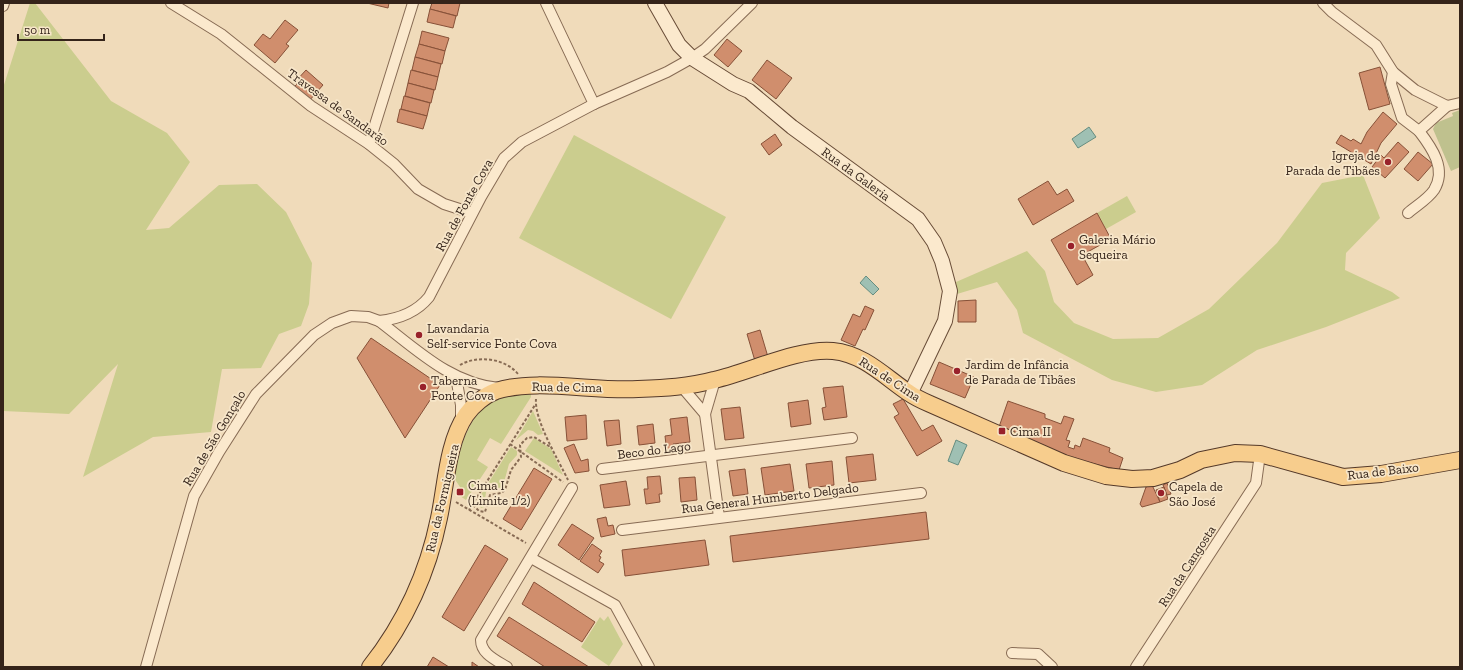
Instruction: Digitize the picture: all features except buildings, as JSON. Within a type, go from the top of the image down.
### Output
[{"type":"main road","name":"Rua de Cima","points":[[514,388],[581,387],[634,390],[682,387],[715,380],[804,354],[832,351],[861,358],[910,394],[1064,463],[1106,476],[1132,479],[1153,478],[1180,470],[1202,460],[1235,453],[1260,454]]},
{"type":"main road","name":"Rua da Formigueira","points":[[370,667],[402,619],[422,575],[432,548],[446,473],[461,424],[466,415],[478,402],[495,391],[514,388]]},
{"type":"main road","name":"Rua de Baixo","points":[[1260,454],[1343,477],[1381,474],[1460,460]]},
{"type":"street","name":"Travessa de Sandarão","points":[[171,3],[221,34],[311,106],[369,144],[394,164],[418,189],[444,204],[472,213]]},
{"type":"street","points":[[369,144],[413,3]]},
{"type":"street","points":[[546,3],[594,104]]},
{"type":"street","name":"Rua da Galeria","points":[[655,3],[679,45],[692,58],[733,84],[749,91],[792,127],[918,219],[934,242],[942,261],[950,291],[945,321],[910,394]]},
{"type":"street","name":"Rua de Fonte Cova","points":[[379,321],[405,316],[420,308],[504,158],[522,142],[594,104],[667,72],[692,58],[705,49],[752,3]]},
{"type":"street","points":[[1323,3],[1332,12],[1376,45],[1393,72],[1414,90],[1447,106]]},
{"type":"street","points":[[1393,72],[1391,84],[1402,118],[1419,131],[1434,152],[1440,176],[1433,191],[1408,213]]},
{"type":"street","points":[[1419,131],[1447,106],[1460,103]]},
{"type":"street","name":"Rua de São Gonçalo","points":[[146,667],[194,496],[219,452],[256,394],[314,335],[332,323],[351,316],[368,317],[379,321]]},
{"type":"street","points":[[379,321],[453,376],[487,387],[514,388]]},
{"type":"street","points":[[453,376],[461,405],[461,424]]},
{"type":"street","points":[[715,380],[705,414],[719,517]]},
{"type":"street","points":[[682,387],[705,414]]},
{"type":"street","name":"Beco do Lago","points":[[602,469],[852,438]]},
{"type":"street","name":"Rua da Cangosta","points":[[1136,667],[1256,483],[1260,454]]},
{"type":"street","points":[[507,667],[487,654],[481,647],[481,640],[572,488]]},
{"type":"street","name":"Rua General Humberto Delgado","points":[[622,530],[921,493]]},
{"type":"street","points":[[530,558],[615,606],[650,667]]},
{"type":"street","points":[[1012,653],[1038,654],[1052,667]]},
{"type":"path","points":[[453,376],[458,366],[473,360],[502,361],[516,372],[514,388]]},
{"type":"path","points":[[469,510],[535,404],[542,428],[572,488]]},
{"type":"path","points":[[473,505],[479,511],[485,512],[490,495],[501,493],[505,490],[511,470],[521,457],[519,450],[523,441],[532,436],[552,448]]},
{"type":"path","points":[[510,444],[572,488]]},
{"type":"path","points":[[443,494],[536,549]]},
{"type":"green space","points":[[30,3],[35,3],[111,101],[167,133],[190,162],[146,230],[169,228],[219,185],[257,184],[286,212],[312,263],[309,304],[301,326],[279,334],[261,368],[222,369],[211,432],[153,437],[83,477],[118,364],[69,414],[3,411],[3,88]]},
{"type":"green space","points":[[1460,110],[1460,167],[1451,171],[1433,129],[1436,123],[1453,116],[1452,113]]},
{"type":"green space","points":[[574,135],[726,217],[671,319],[519,238]]},
{"type":"green space","points":[[1363,175],[1380,218],[1346,253],[1345,270],[1392,292],[1400,298],[1326,327],[1257,350],[1202,385],[1156,392],[1112,380],[1023,333],[1017,310],[997,282],[957,294],[956,282],[1027,251],[1045,271],[1054,302],[1074,323],[1113,339],[1158,338],[1209,309],[1277,243],[1322,183]]},
{"type":"green space","points":[[1127,196],[1136,212],[1106,229],[1097,213]]},
{"type":"green space","points":[[531,393],[531,397],[501,444],[490,438],[477,460],[488,467],[466,500],[457,494],[460,487],[454,478],[456,467],[463,442],[474,419],[482,409],[492,401],[503,396]]},
{"type":"green space","points":[[533,411],[543,434],[538,435],[533,431],[528,430],[516,440]]},
{"type":"green space","points":[[534,438],[551,449],[563,475],[525,451]]},
{"type":"green space","points":[[511,447],[517,451],[517,455],[509,464],[503,486],[486,492],[484,507],[481,508],[477,501]]},
{"type":"green space","points":[[608,616],[623,644],[609,666],[581,647],[600,617],[604,621]]},
{"type":"shaded area","points":[[1089,127],[1096,137],[1078,148],[1072,139]]},
{"type":"shaded area","points":[[866,276],[879,289],[873,295],[860,283]]},
{"type":"shaded area","points":[[956,440],[967,445],[958,465],[948,461]]},
{"type":"place","name":"Igreja de Parada de Tibães","points":[[1388,162]]},
{"type":"place","name":"Galeria Mário Sequeira","points":[[1071,246]]},
{"type":"place","name":"Lavandaria Self-service Fonte Cova","points":[[419,335]]},
{"type":"place","name":"Jardim de Infância de Parada de Tibães","points":[[957,371]]},
{"type":"place","name":"Taberna Fonte Cova","points":[[423,387]]},
{"type":"place","name":"Cima II","points":[[1002,431]]},
{"type":"place","name":"Cima I (Limite 1/2)","points":[[460,492]]},
{"type":"place","name":"Capela de São José","points":[[1161,493]]}]
